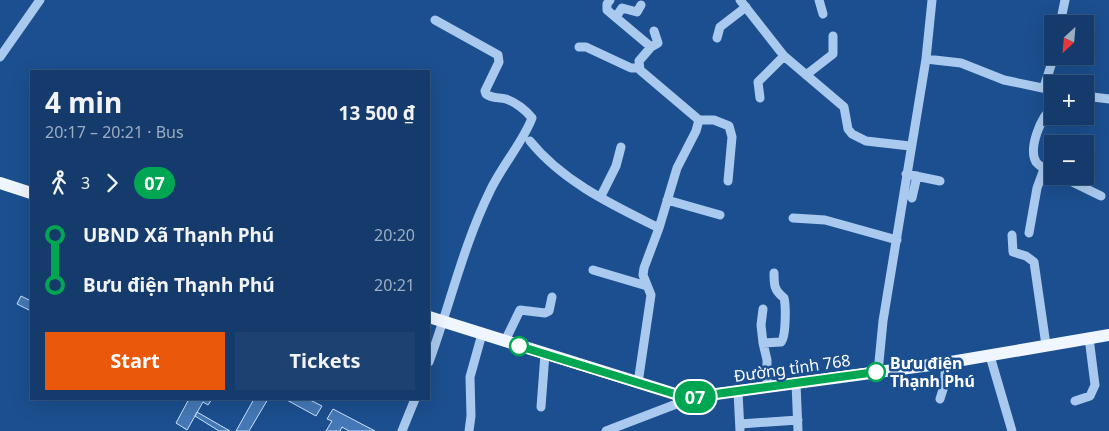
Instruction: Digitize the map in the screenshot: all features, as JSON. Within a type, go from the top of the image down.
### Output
[{"type":"main road","points":[[0,183],[30,193]]},
{"type":"main road","name":"Đường tỉnh 768","points":[[430,317],[638,383],[675,394],[694,397],[945,363],[1109,335]]},
{"type":"street","points":[[0,57],[40,0]]},
{"type":"street","points":[[610,0],[607,4],[607,10],[651,46]]},
{"type":"street","points":[[819,0],[823,14]]},
{"type":"street","points":[[878,372],[883,321],[910,146],[926,59],[932,0]]},
{"type":"street","points":[[1062,15],[1065,0]]},
{"type":"street","points":[[717,38],[720,27],[744,4],[784,56],[844,108],[848,129],[855,137],[866,141],[910,146]]},
{"type":"street","points":[[616,17],[622,8],[637,12],[641,5]]},
{"type":"street","points":[[430,359],[444,322],[461,259],[490,191],[532,118],[505,98],[486,94],[485,91],[499,62],[498,56],[435,20]]},
{"type":"street","points":[[638,68],[640,59],[651,46],[658,43],[654,31]]},
{"type":"street","points":[[806,75],[833,54],[833,36]]},
{"type":"street","points":[[579,47],[586,47],[631,68],[638,68],[699,120],[714,120],[729,126],[732,137],[728,182]]},
{"type":"street","points":[[760,98],[758,82],[784,56]]},
{"type":"street","points":[[926,59],[961,63],[1004,80],[1044,87]]},
{"type":"street","points":[[1094,97],[1109,98]]},
{"type":"street","points":[[1044,116],[1037,132],[1035,157],[1044,167]]},
{"type":"street","points":[[638,383],[651,295],[643,275],[644,268],[659,228],[677,168],[696,131],[699,120]]},
{"type":"street","points":[[530,141],[558,168],[601,196],[606,202],[659,228]]},
{"type":"street","points":[[601,196],[616,166],[621,147]]},
{"type":"street","points":[[906,174],[940,181]]},
{"type":"street","points":[[912,198],[917,176]]},
{"type":"street","points":[[1028,233],[1037,188],[1044,177]]},
{"type":"street","points":[[1078,185],[1101,196]]},
{"type":"street","points":[[668,200],[720,215]]},
{"type":"street","points":[[793,218],[825,220],[896,240]]},
{"type":"street","points":[[1012,234],[1013,252],[1026,256],[1034,262],[1046,345]]},
{"type":"street","points":[[594,270],[648,286]]},
{"type":"street","points":[[763,343],[782,342],[784,337],[785,303],[784,298],[774,287],[774,272]]},
{"type":"street","points":[[506,341],[520,310],[545,313],[549,311],[552,298]]},
{"type":"street","points":[[763,309],[763,343],[767,360],[767,388]]},
{"type":"street","points":[[469,431],[471,416],[470,378],[482,334]]},
{"type":"street","points":[[1075,401],[1090,396],[1095,385],[1089,338]]},
{"type":"street","points":[[541,407],[545,354]]},
{"type":"street","points":[[990,356],[1012,431]]},
{"type":"street","points":[[940,399],[945,383],[945,363]]},
{"type":"street","points":[[796,383],[798,431]]},
{"type":"street","points":[[738,392],[740,428],[798,420]]},
{"type":"street","points":[[606,431],[694,397]]},
{"type":"street","points":[[402,431],[415,400]]},
{"type":"building","points":[[21,296],[30,300],[30,310],[17,304]]},
{"type":"building","points":[[188,400],[211,400],[208,405],[203,402],[187,430],[176,423]]},
{"type":"building","points":[[253,400],[267,400],[249,431],[236,431]]},
{"type":"building","points":[[287,400],[310,400],[322,406],[316,416]]},
{"type":"building","points":[[333,409],[375,431],[349,431],[342,427],[340,431],[326,431],[332,421],[327,419]]},
{"type":"building","points":[[197,412],[230,431],[219,431],[195,416]]},
{"type":"bus line","name":"07","points":[[519,346],[675,394],[694,397],[706,397],[876,372]]},
{"type":"place","name":"Bưu điện Thạnh Phú","points":[[876,372]]}]
